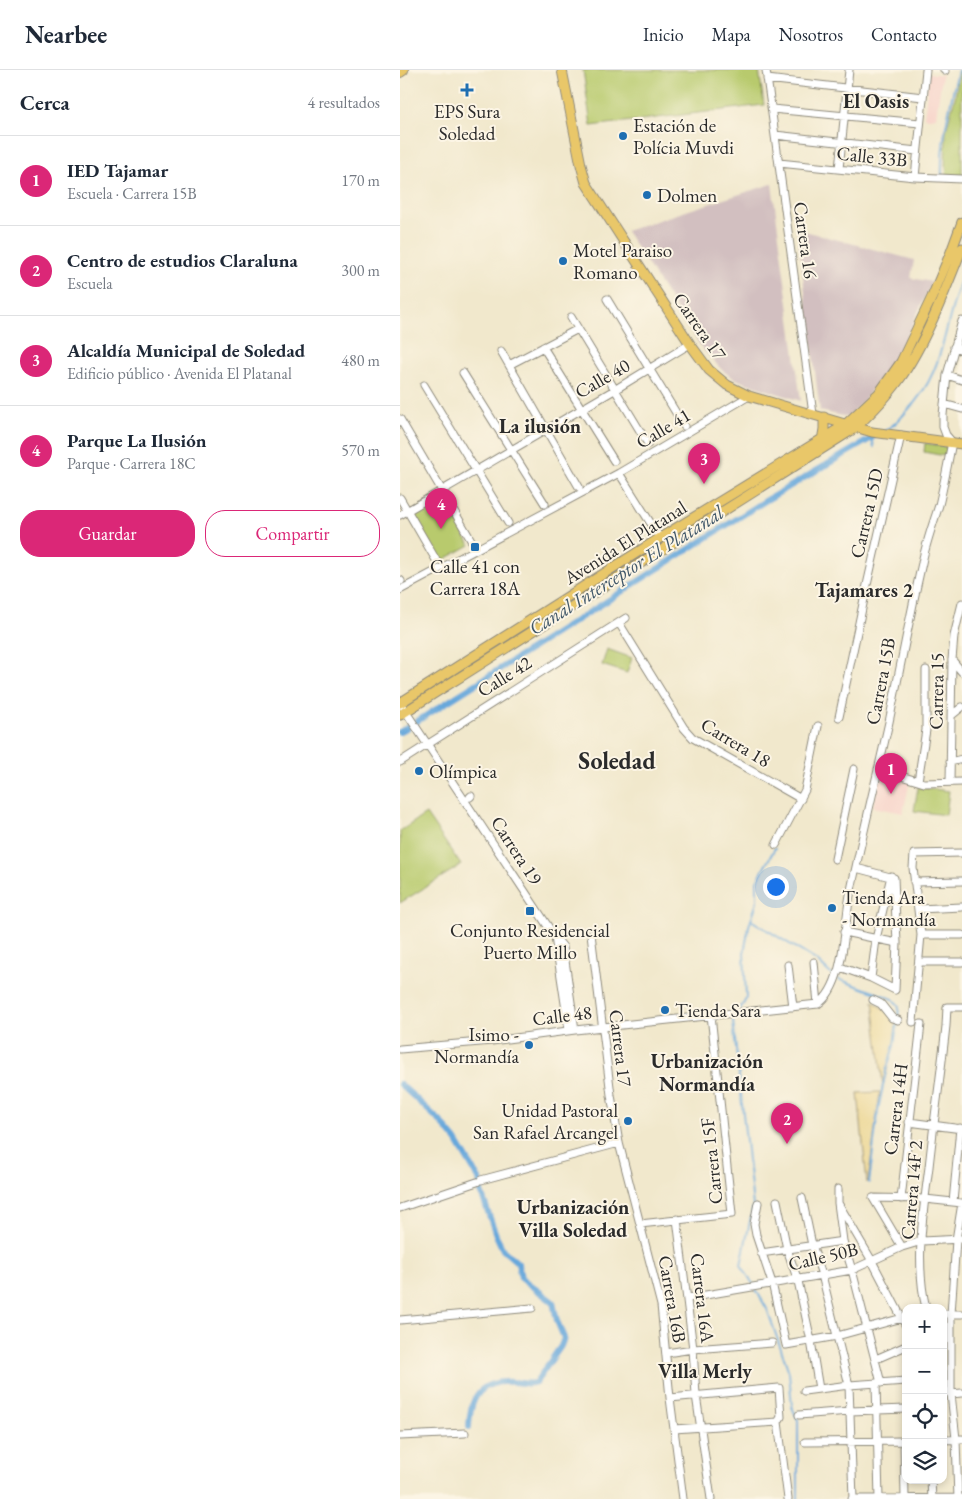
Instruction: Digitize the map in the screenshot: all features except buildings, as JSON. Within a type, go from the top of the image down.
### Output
[{"type":"highway","points":[[400,72],[404,70]]},
{"type":"main road","name":"Carrera 17","points":[[562,70],[586,183],[690,344],[709,370],[727,385],[749,396]]},
{"type":"main road","name":"Avenida El Platanal","points":[[400,703],[660,538],[845,425],[879,393],[901,362],[932,297],[962,222]]},
{"type":"main road","name":"Avenida El Platanal","points":[[405,714],[855,428],[878,407],[908,366],[919,346],[962,248]]},
{"type":"main road","points":[[749,396],[872,432],[962,444]]},
{"type":"main road","points":[[822,440],[824,417]]},
{"type":"street","name":"Carrera 16","points":[[766,70],[813,414]]},
{"type":"street","points":[[839,168],[849,70]]},
{"type":"street","points":[[915,177],[926,70]]},
{"type":"street","points":[[767,79],[923,97]]},
{"type":"street","points":[[772,109],[920,123]]},
{"type":"street","points":[[775,135],[917,150]]},
{"type":"street","name":"Calle 33B","points":[[779,163],[962,180]]},
{"type":"street","points":[[608,299],[684,426]]},
{"type":"street","points":[[571,317],[648,444]]},
{"type":"street","points":[[952,442],[946,435],[943,427],[944,404],[947,375],[962,321]]},
{"type":"street","points":[[509,365],[578,329]]},
{"type":"street","name":"Calle 40","points":[[400,515],[649,370],[690,344]]},
{"type":"street","points":[[543,347],[614,461]]},
{"type":"street","points":[[954,347],[962,350]]},
{"type":"street","points":[[501,351],[579,487]]},
{"type":"street","points":[[462,373],[545,504]]},
{"type":"street","points":[[947,375],[962,380]]},
{"type":"street","points":[[424,385],[508,522]]},
{"type":"street","name":"Calle 41","points":[[400,590],[619,472],[749,396]]},
{"type":"street","points":[[944,404],[962,409]]},
{"type":"street","points":[[400,419],[472,540]]},
{"type":"street","name":"Carrera 15D","points":[[840,717],[896,434]]},
{"type":"street","name":"Carrera 15B","points":[[818,1004],[827,998],[840,967],[844,932],[856,868],[916,586],[930,529],[938,506],[952,442]]},
{"type":"street","points":[[619,472],[660,538]]},
{"type":"street","points":[[400,498],[436,560]]},
{"type":"street","name":"Carrera 15","points":[[950,782],[952,660],[954,636],[962,603]]},
{"type":"street","name":"Calle 42","points":[[400,762],[626,618]]},
{"type":"street","name":"Carrera 18","points":[[619,623],[684,728],[693,738],[801,799]]},
{"type":"street","points":[[952,660],[962,672]]},
{"type":"street","points":[[918,782],[926,730],[926,670]]},
{"type":"street","name":"Carrera 19","points":[[400,703],[405,714],[428,744],[557,941],[572,1030]]},
{"type":"street","points":[[952,715],[962,707]]},
{"type":"street","points":[[776,845],[805,790],[818,726]]},
{"type":"street","points":[[950,762],[962,759]]},
{"type":"street","points":[[835,859],[854,769]]},
{"type":"street","points":[[878,769],[918,782],[962,782]]},
{"type":"street","points":[[913,1022],[921,935],[914,882],[914,854],[962,853]]},
{"type":"street","points":[[856,868],[893,877]]},
{"type":"street","points":[[871,978],[876,939],[893,877]]},
{"type":"street","points":[[840,967],[871,978],[895,990],[897,943],[893,877]]},
{"type":"street","points":[[914,882],[962,881]]},
{"type":"street","points":[[918,908],[962,907]]},
{"type":"street","points":[[844,932],[897,943]]},
{"type":"street","name":"Carrera 17","points":[[591,934],[618,1143],[640,1224]]},
{"type":"street","points":[[921,935],[962,936]]},
{"type":"street","points":[[814,962],[818,1004]]},
{"type":"street","points":[[919,962],[962,962]]},
{"type":"street","points":[[788,964],[793,1007]]},
{"type":"street","points":[[873,1000],[881,1004],[892,1018],[898,1020]]},
{"type":"street","name":"Calle 48","points":[[400,1049],[492,1041],[572,1030],[729,1013],[739,1010],[818,1004]]},
{"type":"street","name":"Carrera 14F 2","points":[[925,1304],[922,1283],[925,1199],[947,1007],[962,1007]]},
{"type":"street","name":"Carrera 15F","points":[[677,1219],[732,1214],[711,1015]]},
{"type":"street","name":"Carrera 14H","points":[[901,1199],[921,1024]]},
{"type":"street","points":[[909,1122],[961,1128],[953,1202]]},
{"type":"street","points":[[400,1208],[479,1181],[618,1143]]},
{"type":"street","points":[[838,1189],[843,1241],[876,1359],[879,1499]]},
{"type":"street","points":[[802,1198],[812,1245],[822,1275],[849,1385],[852,1499],[960,1498],[959,1439],[951,1394],[951,1314],[962,1203],[925,1199],[874,1198],[902,1247]]},
{"type":"street","points":[[777,1201],[787,1249],[798,1281],[812,1340],[819,1389]]},
{"type":"street","points":[[758,1203],[754,1224],[756,1235],[772,1283],[786,1345],[838,1336],[902,1319]]},
{"type":"street","points":[[838,1203],[902,1314]]},
{"type":"street","points":[[640,1224],[677,1219]]},
{"type":"street","name":"Carrera 16A","points":[[677,1219],[688,1298],[696,1395],[711,1499]]},
{"type":"street","name":"Carrera 16B","points":[[640,1224],[662,1305],[670,1398],[684,1499]]},
{"type":"street","name":"Calle 50B","points":[[688,1298],[772,1283],[798,1281],[852,1270],[902,1247],[922,1241],[959,1240]]},
{"type":"street","points":[[762,1253],[843,1241]]},
{"type":"street","points":[[400,1320],[532,1308]]},
{"type":"street","points":[[947,1314],[962,1314]]},
{"type":"street","points":[[666,1353],[772,1343]]},
{"type":"street","points":[[876,1359],[902,1348]]},
{"type":"street","points":[[804,1391],[849,1385],[902,1381]]},
{"type":"street","points":[[670,1398],[779,1388],[781,1417],[778,1422],[788,1499]]},
{"type":"street","points":[[947,1392],[951,1394],[962,1393]]},
{"type":"street","points":[[947,1408],[952,1407]]},
{"type":"street","points":[[799,1415],[902,1409]]},
{"type":"street","points":[[674,1429],[778,1422]]},
{"type":"street","points":[[400,1436],[465,1432]]},
{"type":"street","points":[[805,1442],[902,1440]]},
{"type":"street","points":[[906,1484],[906,1499]]},
{"type":"street","points":[[931,1484],[932,1499]]},
{"type":"shaded area","points":[[929,73],[942,75],[936,117],[924,118]]},
{"type":"shaded area","points":[[772,184],[801,401],[743,382],[722,370],[702,348],[626,231]]},
{"type":"shaded area","points":[[797,229],[914,260],[911,278],[932,282],[898,355],[865,399],[848,417],[820,411]]},
{"type":"shaded area","points":[[880,773],[910,781],[903,813],[873,807]]},
{"type":"green space","points":[[583,70],[759,70],[764,105],[591,126]]},
{"type":"green space","points":[[960,70],[962,70],[962,176],[946,175],[947,167],[945,167],[946,131]]},
{"type":"green space","points":[[925,443],[947,447],[945,456],[924,452]]},
{"type":"green space","points":[[442,495],[470,545],[440,562],[411,513]]},
{"type":"green space","points":[[607,649],[632,658],[627,673],[602,665]]},
{"type":"green space","points":[[918,787],[949,791],[946,815],[914,811]]},
{"type":"green space","points":[[426,814],[461,865],[400,903],[400,831]]},
{"type":"sand","points":[[873,1001],[897,1020],[894,1045],[883,1085]]},
{"type":"sand","points":[[880,1092],[868,1182],[867,1183],[858,1093]]},
{"type":"waterway","points":[[942,176],[944,135],[958,70]]},
{"type":"waterway","points":[[886,430],[904,415],[929,381],[942,349],[955,296],[962,278]]},
{"type":"waterway","name":"Canal Interceptor El Platanal","points":[[874,447],[872,438],[875,437]]},
{"type":"waterway","name":"Canal Interceptor El Platanal","points":[[400,732],[765,501],[872,438]]},
{"type":"waterway","points":[[739,1010],[746,997],[744,953],[749,926],[757,902],[757,881],[775,848]]},
{"type":"waterway","points":[[751,920],[817,961],[834,977]]},
{"type":"waterway","points":[[838,979],[893,999],[899,1008],[894,1045],[886,1071],[878,1110],[869,1183]]},
{"type":"waterway","points":[[735,1015],[733,1021],[753,1206],[741,1265],[753,1284]]},
{"type":"waterway","points":[[400,1084],[440,1121],[456,1140],[479,1179],[481,1192],[503,1250],[518,1263],[521,1278],[553,1302],[557,1321],[564,1338],[561,1346],[536,1382],[528,1384],[502,1382],[485,1387],[479,1392],[472,1407],[469,1427]]},
{"type":"waterway","points":[[755,1288],[767,1309],[789,1372],[792,1407],[798,1420],[798,1499]]},
{"type":"place","name":"EPS Sura Soledad","points":[[467,90]]},
{"type":"place","name":"Estación de Polícia Muvdi","points":[[623,136]]},
{"type":"place","name":"Dolmen","points":[[647,195]]},
{"type":"place","name":"Motel Paraiso Romano","points":[[563,261]]},
{"type":"place","name":"Alcaldía Municipal de Soledad","points":[[704,484]]},
{"type":"place","name":"Parque La Ilusión","points":[[441,529]]},
{"type":"place","name":"Calle 41 con Carrera 18A","points":[[475,547]]},
{"type":"place","name":"Olímpica","points":[[419,771]]},
{"type":"place","name":"IED Tajamar","points":[[891,794]]},
{"type":"place","name":"Tienda Ara - Normandía","points":[[832,908]]},
{"type":"place","name":"Conjunto Residencial Puerto Millo","points":[[530,911]]},
{"type":"place","name":"Tienda Sara","points":[[665,1010]]},
{"type":"place","name":"Isimo - Normandía","points":[[529,1045]]},
{"type":"place","name":"Unidad Pastoral San Rafael Arcangel","points":[[628,1121]]},
{"type":"place","name":"Centro de estudios Claraluna","points":[[787,1144]]},
{"type":"district","name":"El Oasis","points":[[876,101]]},
{"type":"district","name":"La ilusión","points":[[540,426]]},
{"type":"district","name":"Tajamares 2","points":[[864,590]]},
{"type":"district","name":"Soledad","points":[[617,761]]},
{"type":"district","name":"Urbanización Normandía","points":[[707,1072]]},
{"type":"district","name":"Urbanización Villa Soledad","points":[[573,1218]]},
{"type":"district","name":"Villa Merly","points":[[705,1371]]}]
